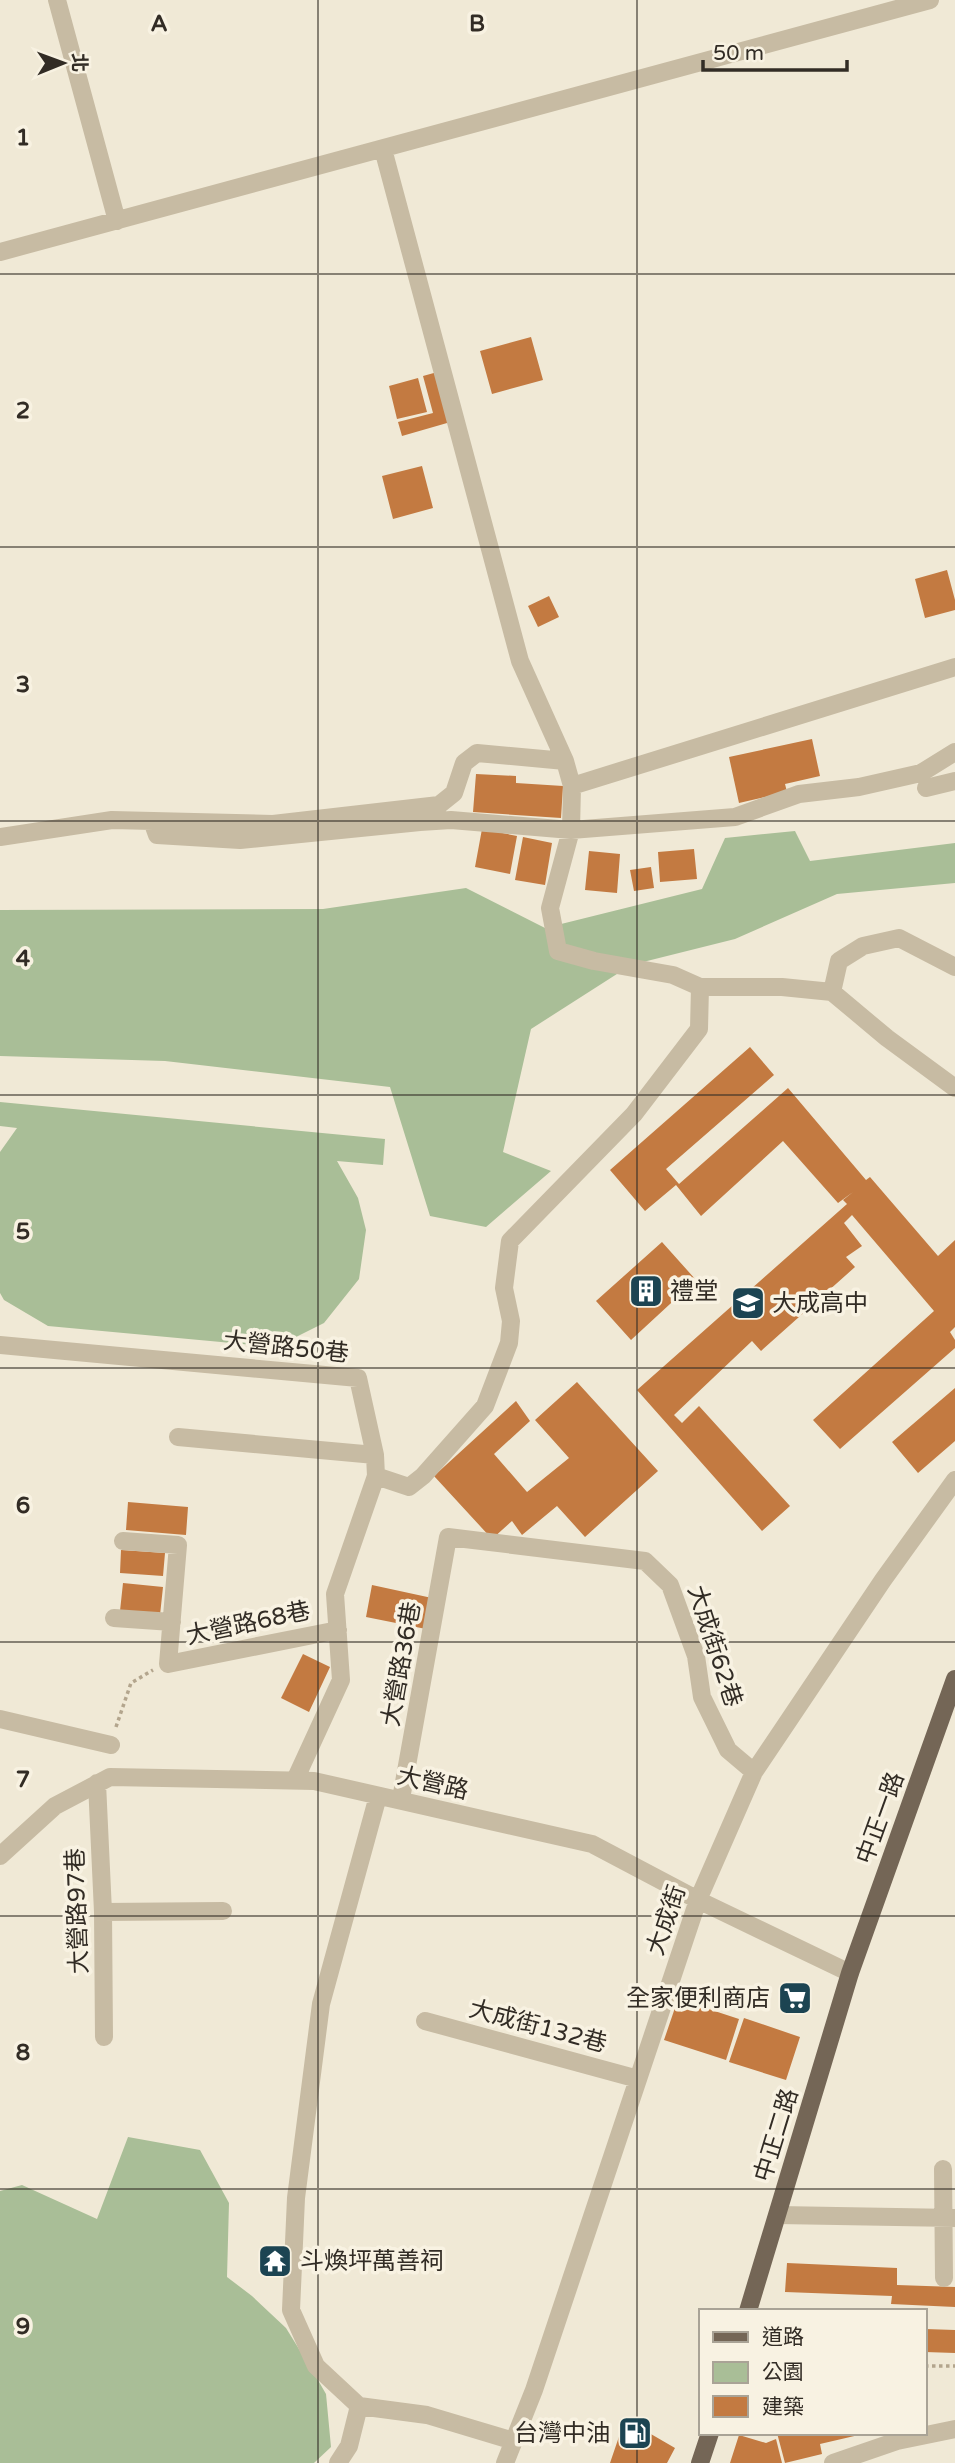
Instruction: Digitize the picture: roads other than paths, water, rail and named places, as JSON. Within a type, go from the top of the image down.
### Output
[{"type":"main road","name":"中正一路","points":[[850,1973],[955,1679]]},
{"type":"main road","name":"中正二路","points":[[749,2309],[850,1973]]},
{"type":"main road","points":[[700,2463],[709,2435]]},
{"type":"street","points":[[57,0],[117,221]]},
{"type":"street","points":[[0,252],[930,0]]},
{"type":"street","points":[[383,149],[520,661],[565,761],[572,786],[571,830],[550,908],[558,951],[594,961],[673,975],[701,987],[782,987],[832,992],[887,1038],[955,1088]]},
{"type":"street","points":[[572,786],[955,667]]},
{"type":"street","points":[[152,821],[158,835],[240,841],[451,820],[571,830],[735,817],[799,794],[859,787],[921,773],[955,752]]},
{"type":"street","points":[[0,838],[112,820],[273,824],[439,805],[454,793],[464,762],[477,753],[565,761]]},
{"type":"street","points":[[926,788],[955,781]]},
{"type":"street","points":[[832,992],[839,961],[863,946],[899,938],[955,967]]},
{"type":"street","points":[[376,1476],[409,1487],[423,1476],[485,1406],[509,1343],[511,1321],[504,1288],[510,1241],[634,1114],[699,1029],[701,987]]},
{"type":"street","name":"大營路50巷","points":[[0,1345],[358,1378],[375,1455],[376,1476],[335,1594],[341,1679],[295,1780]]},
{"type":"street","points":[[178,1437],[375,1455]]},
{"type":"street","name":"大成街","points":[[505,2463],[534,2390],[698,1900],[754,1772],[883,1580],[955,1480]]},
{"type":"street","name":"大成街62巷","points":[[448,1538],[645,1561],[670,1585],[696,1656],[702,1697],[728,1750],[754,1772]]},
{"type":"street","name":"大營路36巷","points":[[401,1799],[448,1538]]},
{"type":"street","name":"大營路68巷","points":[[123,1541],[177,1545],[168,1664],[338,1630]]},
{"type":"street","points":[[114,1618],[172,1622]]},
{"type":"street","points":[[0,1719],[110,1745]]},
{"type":"street","name":"大營路","points":[[0,1856],[55,1806],[110,1777],[314,1781],[592,1844],[698,1900],[850,1973]]},
{"type":"street","name":"大營路97巷","points":[[97,1783],[103,1912],[104,2037]]},
{"type":"street","points":[[378,1796],[321,2004],[296,2198],[291,2310],[316,2366],[359,2406],[428,2415],[514,2441]]},
{"type":"street","points":[[103,1912],[222,1911]]},
{"type":"street","name":"大成街132巷","points":[[425,2021],[638,2079]]},
{"type":"street","points":[[943,2169],[949,2218],[944,2278]]},
{"type":"street","points":[[778,2215],[949,2218]]},
{"type":"street","points":[[338,2463],[349,2446],[359,2406]]},
{"type":"street","points":[[927,2435],[955,2429]]},
{"type":"street","points":[[833,2463],[897,2441],[926,2435]]},
{"type":"place","name":"禮堂","points":[[646,1291]]},
{"type":"place","name":"大成高中","points":[[748,1303]]},
{"type":"place","name":"全家便利商店","points":[[795,1998]]},
{"type":"place","name":"斗煥坪萬善祠","points":[[275,2261]]},
{"type":"place","name":"台灣中油","points":[[635,2433]]}]
